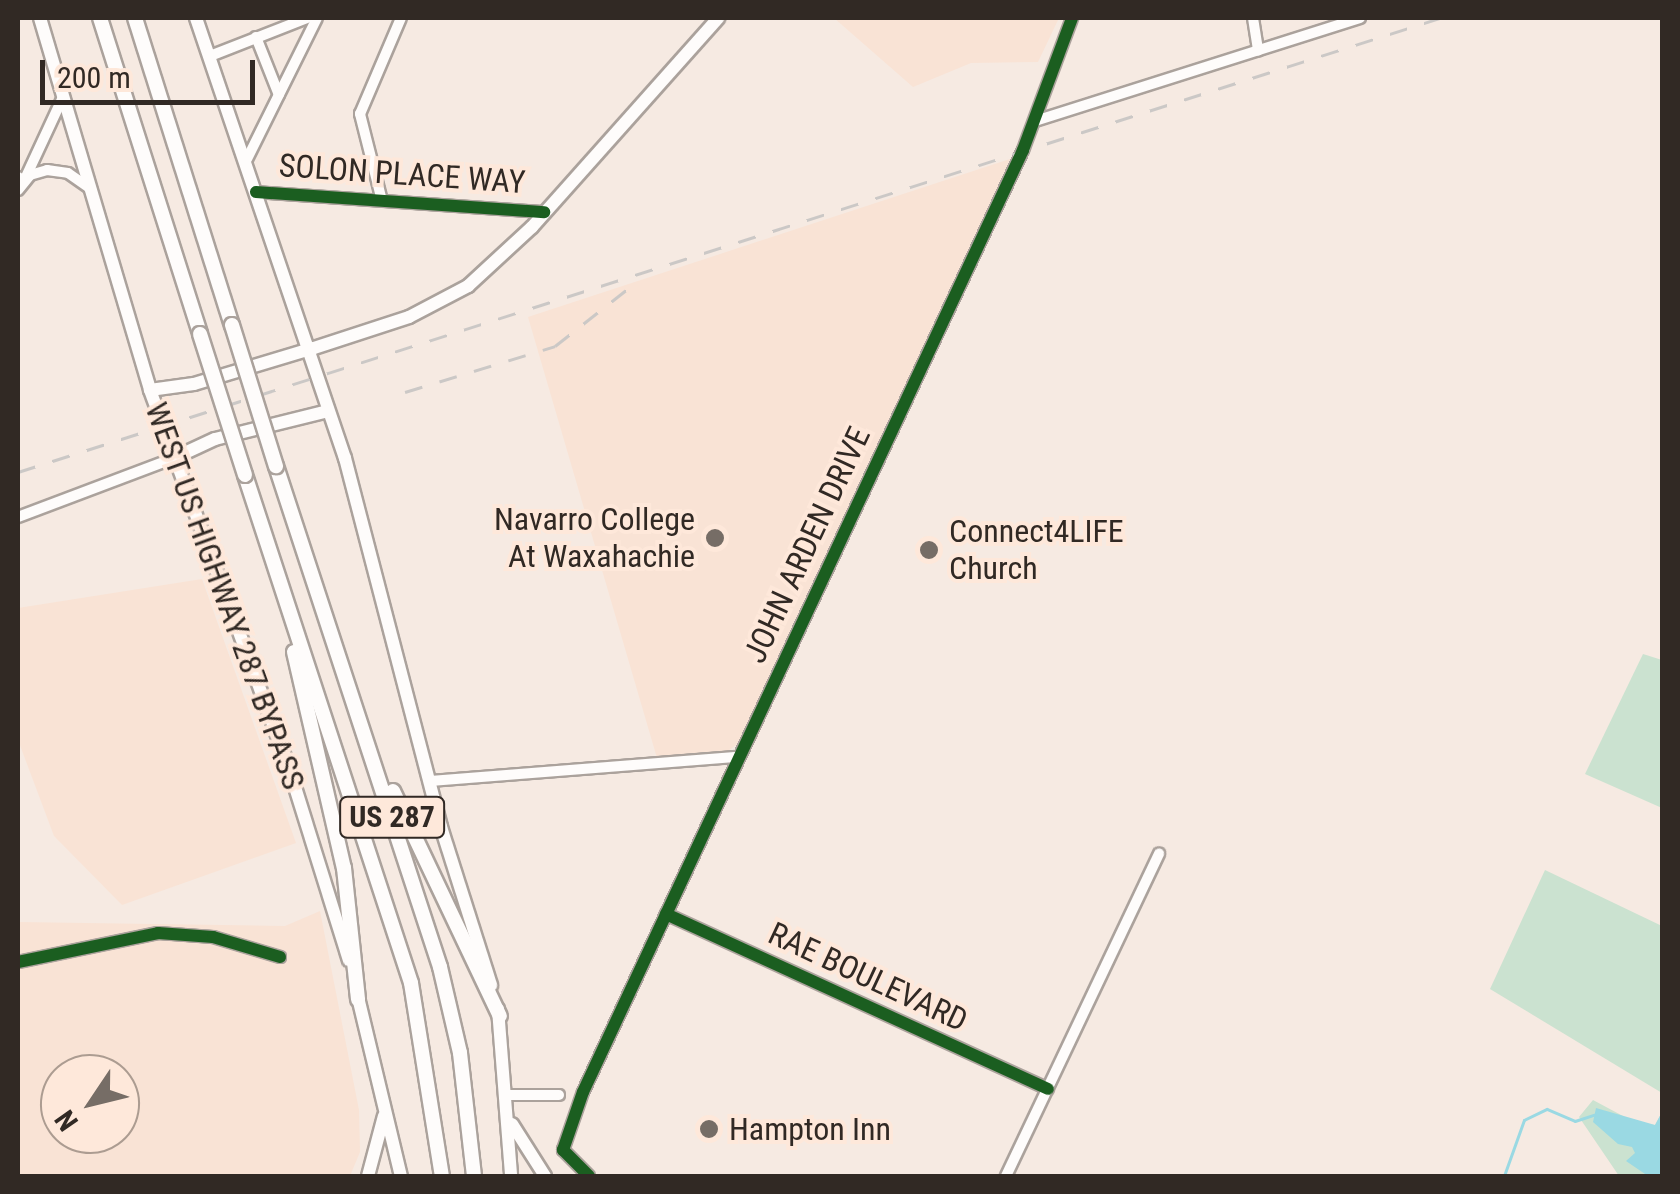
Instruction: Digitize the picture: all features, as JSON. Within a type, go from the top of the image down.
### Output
[{"type":"highway","name":"US 287","points":[[100,18],[411,983],[442,1176]]},
{"type":"highway","name":"US 287","points":[[135,18],[440,967],[460,1054],[474,1176]]},
{"type":"highway","points":[[288,607],[344,868],[358,999]]},
{"type":"highway","points":[[343,672],[417,851],[500,1016]]},
{"type":"main road","name":"WEST US HIGHWAY 287 BYPASS","points":[[40,18],[150,390],[290,771],[358,999],[401,1176]]},
{"type":"main road","points":[[196,18],[247,159],[328,411],[429,781],[500,1016],[509,1095],[511,1176]]},
{"type":"main road","points":[[150,390],[194,384],[409,316],[468,286],[544,212],[718,18]]},
{"type":"main road","points":[[174,458],[232,434],[328,411]]},
{"type":"main road","points":[[368,1176],[385,1108]]},
{"type":"main road","points":[[510,1116],[546,1176]]},
{"type":"street","points":[[210,56],[307,18]]},
{"type":"street","points":[[247,159],[316,18]]},
{"type":"street","points":[[381,197],[360,114],[400,18]]},
{"type":"street","name":"JOHN ARDEN DRIVE","points":[[589,1176],[563,1150],[583,1092],[1036,121],[1072,18]]},
{"type":"street","points":[[1254,18],[1258,51]]},
{"type":"street","points":[[1036,121],[1360,18]]},
{"type":"street","points":[[256,37],[279,95]]},
{"type":"street","points":[[20,182],[62,99]]},
{"type":"street","points":[[20,182],[59,170],[88,188]]},
{"type":"street","name":"SOLON PLACE WAY","points":[[256,192],[381,197],[544,212]]},
{"type":"street","points":[[18,517],[174,458]]},
{"type":"street","points":[[429,781],[736,757]]},
{"type":"street","points":[[1006,1176],[1159,854]]},
{"type":"street","name":"RAE BOULEVARD","points":[[666,914],[1048,1089]]},
{"type":"street","points":[[18,962],[158,933],[225,940],[280,957]]},
{"type":"street","points":[[509,1095],[559,1095]]},
{"type":"shaded area","points":[[834,18],[1059,18],[1038,62],[971,63],[913,87]]},
{"type":"shaded area","name":"Navarro College At Waxahachie","points":[[1016,157],[742,741],[725,753],[657,758],[528,317]]},
{"type":"shaded area","points":[[202,579],[296,843],[122,905],[54,836],[18,740],[18,608]]},
{"type":"shaded area","points":[[320,911],[359,1110],[360,1152],[350,1176],[18,1176],[18,922],[285,926]]},
{"type":"green space","points":[[1643,654],[1662,660],[1662,808],[1585,774]]},
{"type":"green space","points":[[1545,870],[1662,926],[1662,1093],[1490,989]]},
{"type":"green space","points":[[1593,1100],[1636,1123],[1655,1125],[1662,1112],[1662,1176],[1619,1176],[1579,1117]]},
{"type":"water","points":[[1596,1108],[1655,1125],[1662,1112],[1662,1176],[1648,1176],[1626,1161],[1635,1153],[1632,1147],[1618,1144],[1593,1122]]},
{"type":"waterway","points":[[1504,1176],[1524,1120],[1547,1109],[1575,1121],[1594,1115]]},
{"type":"railway","points":[[18,472],[1440,18]]},
{"type":"railway","points":[[405,392],[555,346],[639,280]]},
{"type":"cycle path","points":[[589,1176],[563,1150],[583,1092],[1023,150],[1072,18]]},
{"type":"cycle path","points":[[256,192],[544,212]]},
{"type":"cycle path","points":[[666,914],[1048,1089]]},
{"type":"cycle path","points":[[18,962],[158,933],[213,937],[280,957]]},
{"type":"place","name":"Navarro College At Waxahachie","points":[[715,538]]},
{"type":"place","name":"Connect4LIFE Church","points":[[929,550]]},
{"type":"place","name":"Hampton Inn","points":[[709,1129]]}]
